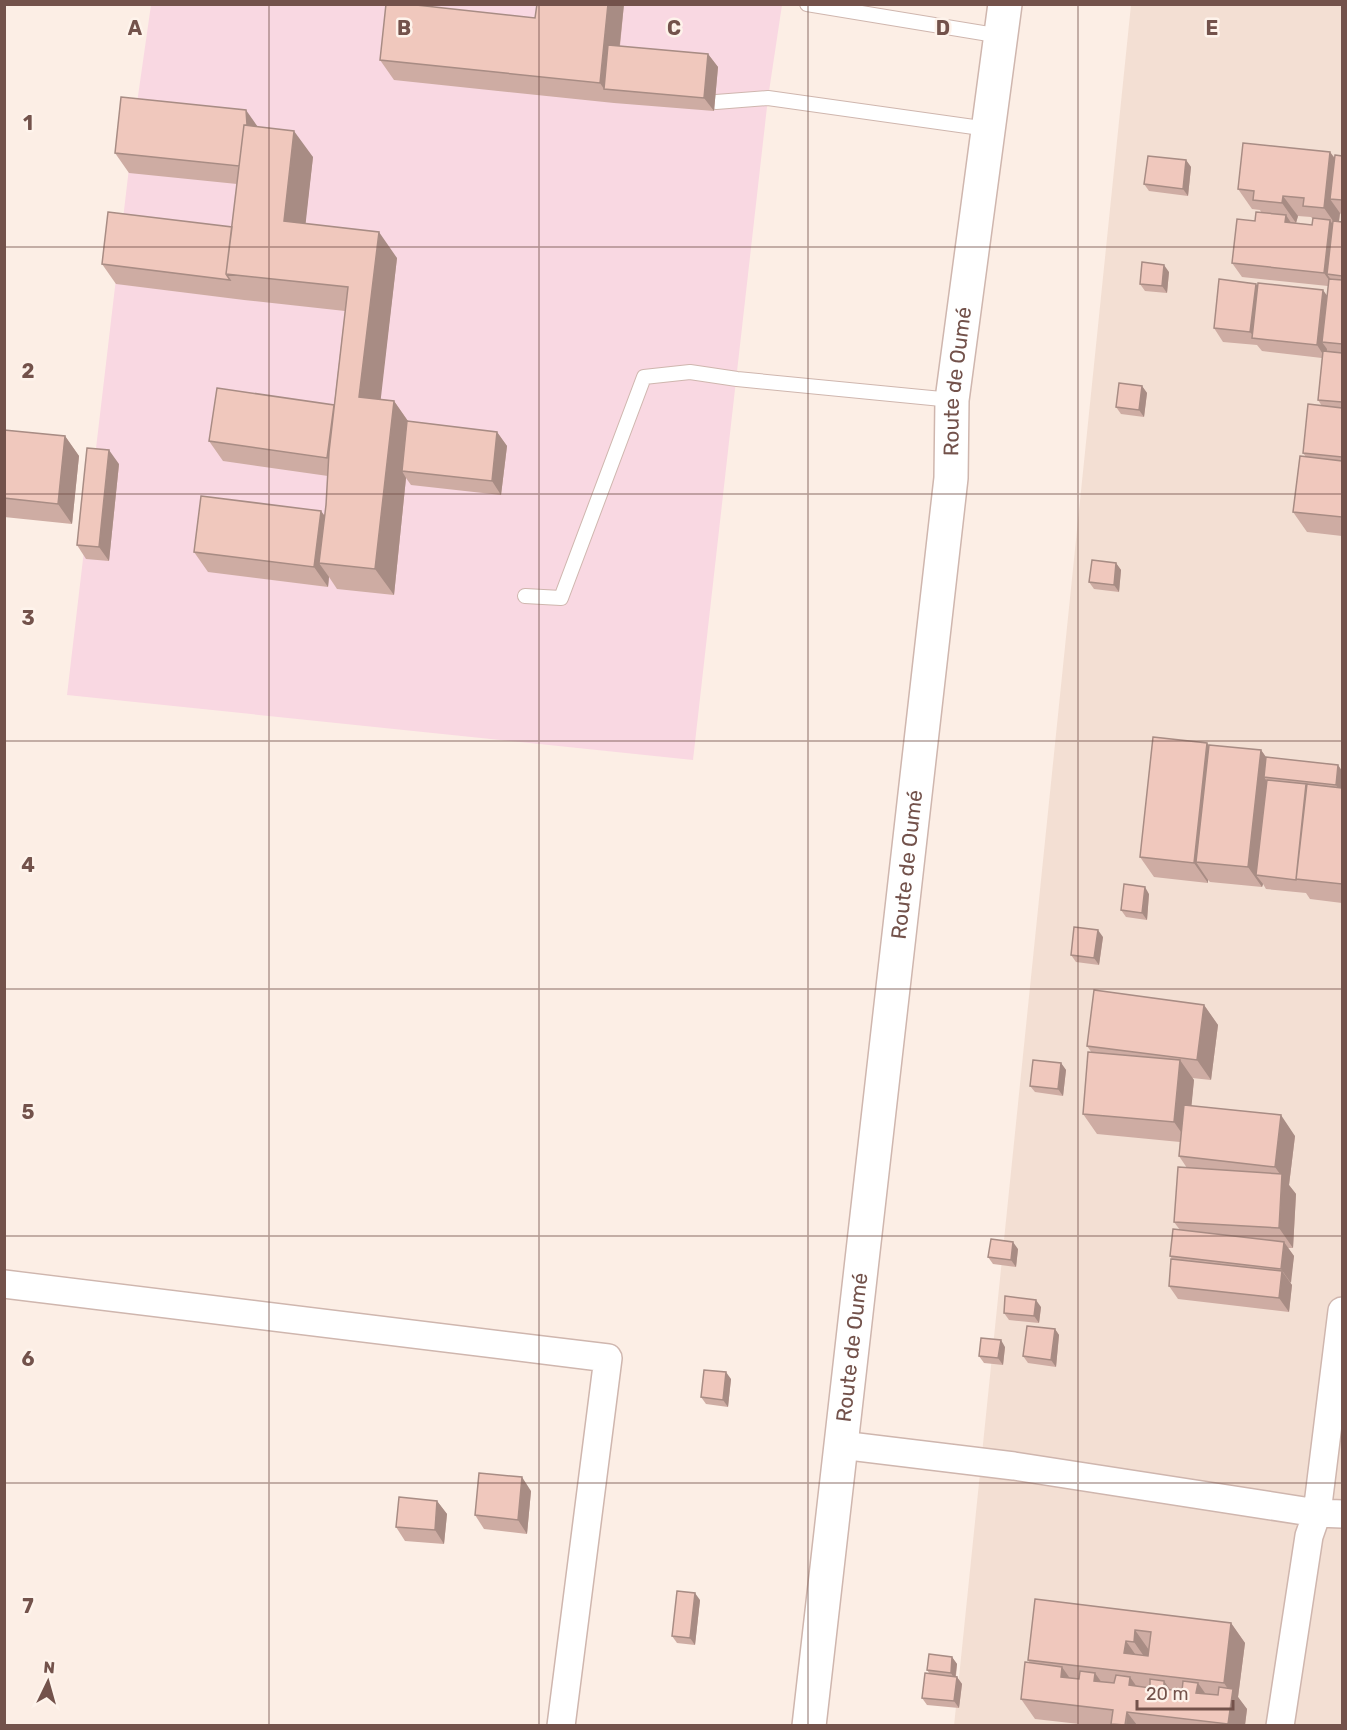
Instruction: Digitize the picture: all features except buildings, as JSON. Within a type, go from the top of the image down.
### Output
[{"type":"street","name":"Route de Oumé","points":[[808,1725],[951,478],[952,400],[1003,20]]},
{"type":"street","points":[[4,1284],[608,1358],[561,1725]]},
{"type":"street","points":[[1280,1725],[1309,1536],[1330,1514],[1342,1311]]},
{"type":"street","points":[[841,1445],[1014,1466],[1330,1514]]},
{"type":"lane","points":[[807,4],[1003,20]]},
{"type":"lane","points":[[716,102],[768,98],[988,129]]},
{"type":"lane","points":[[525,596],[561,598],[644,377],[690,372],[737,379],[952,400]]},
{"type":"shaded area","points":[[151,5],[782,5],[768,98],[693,760],[67,695],[135,117]]},
{"type":"shaded area","points":[[1131,5],[1342,5],[1342,1725],[954,1726]]}]
